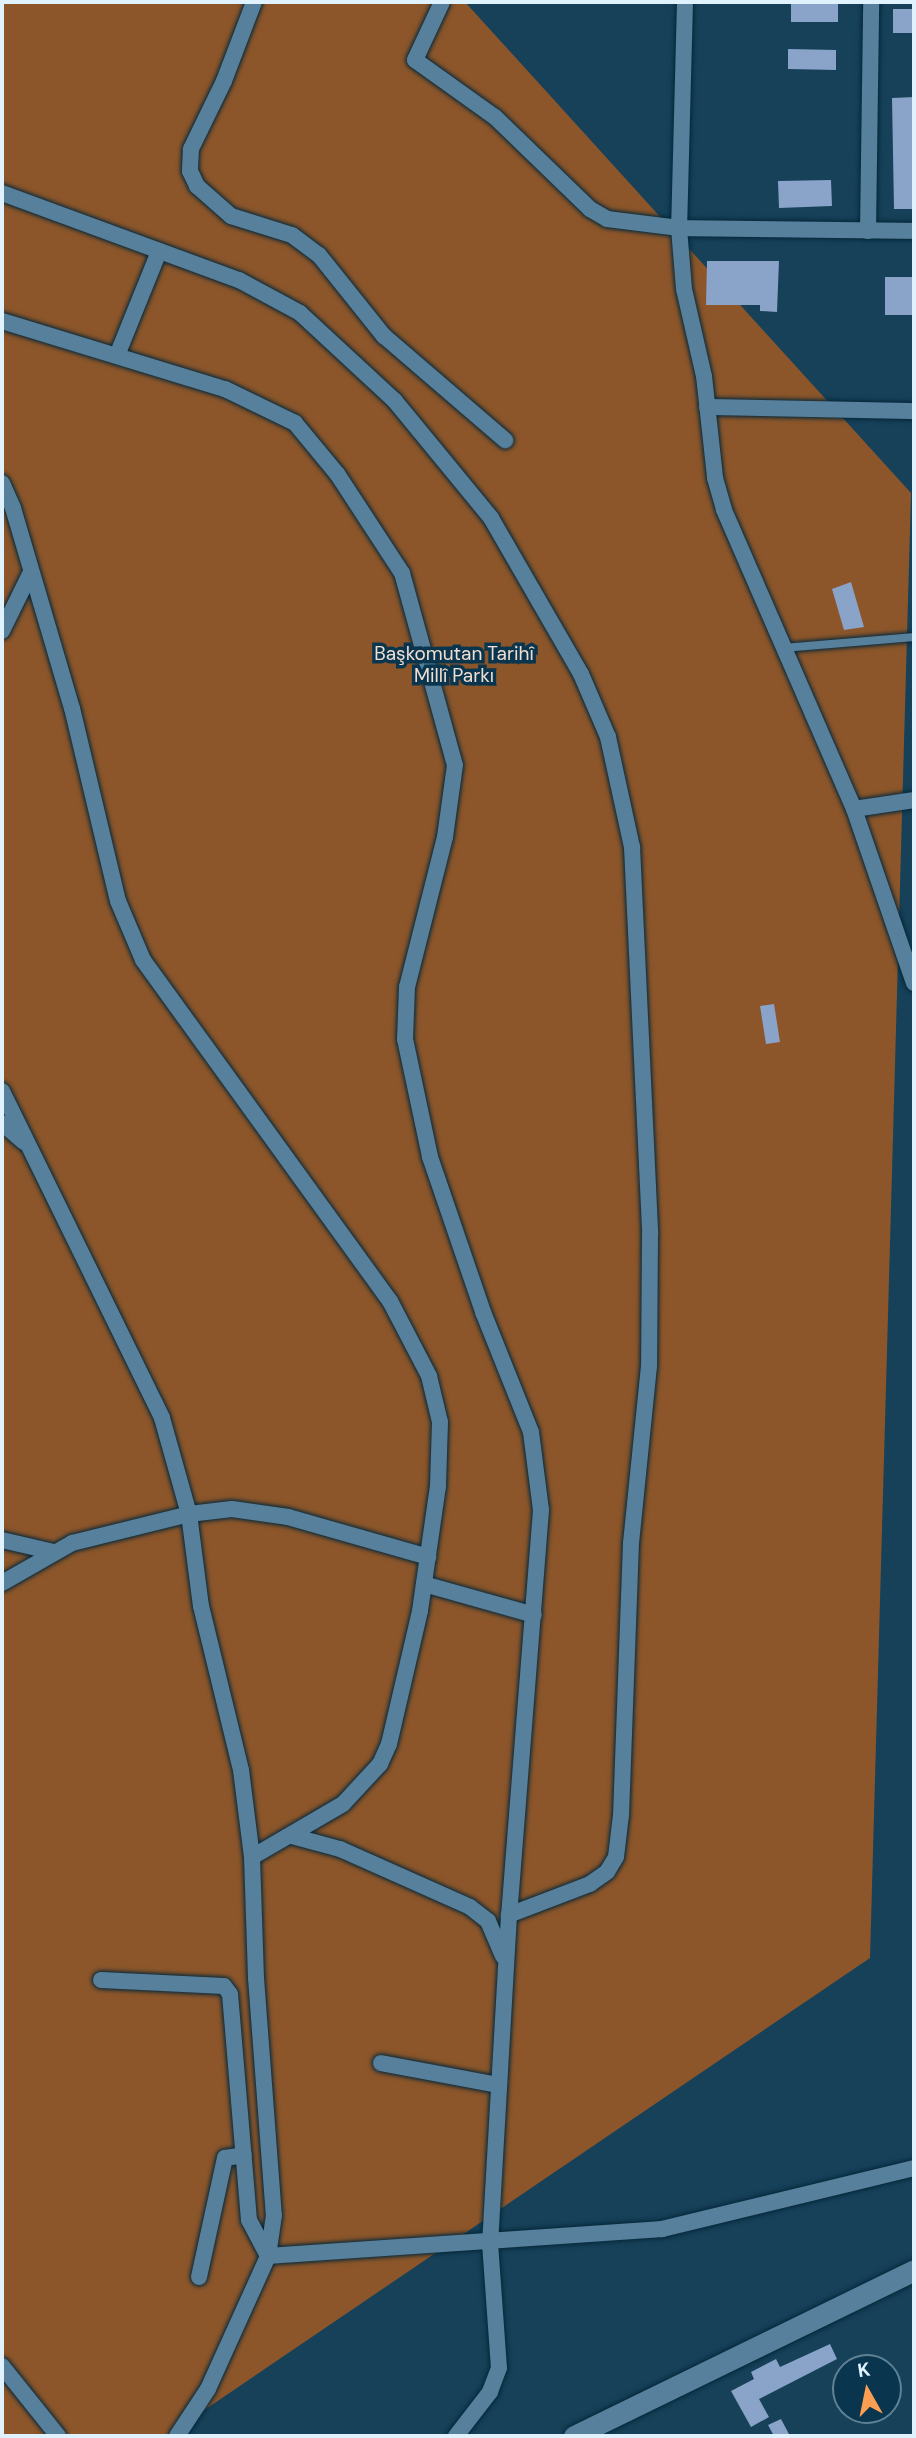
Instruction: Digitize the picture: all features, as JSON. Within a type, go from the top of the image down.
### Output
[{"type":"main road","points":[[574,2436],[606,2428],[914,2270]]},
{"type":"street","points":[[254,2],[224,81],[191,149],[190,171],[197,186],[231,216],[292,235],[319,254],[392,343],[505,440]]},
{"type":"street","points":[[442,2],[415,60],[495,117],[590,209],[607,219],[679,228],[914,231]]},
{"type":"street","points":[[685,2],[679,228],[684,289],[707,407],[715,478],[724,510],[854,809],[914,982]]},
{"type":"street","points":[[868,231],[871,2]]},
{"type":"street","points":[[2,193],[158,254],[239,280],[300,313],[395,401],[513,551],[580,674],[608,737],[625,802],[639,940],[650,1248],[649,1366],[631,1543],[621,1815],[616,1857],[607,1872],[590,1884],[509,1915]]},
{"type":"street","points":[[118,353],[158,254]]},
{"type":"street","points":[[2,321],[118,353],[225,389],[295,423],[345,485],[402,573],[455,765],[445,837],[407,987],[405,1039],[430,1157],[482,1312],[531,1432],[541,1510],[509,1915],[490,2243],[499,2368],[490,2392],[456,2436]]},
{"type":"street","points":[[707,407],[914,411]]},
{"type":"street","points":[[2,483],[72,708],[118,901],[143,960],[390,1301],[429,1376],[440,1422],[439,1486],[424,1584],[401,1708],[380,1764],[343,1804],[252,1857]]},
{"type":"street","points":[[2,631],[31,572]]},
{"type":"street","points":[[854,809],[914,800]]},
{"type":"street","points":[[2,1091],[162,1418],[189,1514],[201,1606],[241,1770],[252,1857],[256,1978],[274,2215],[268,2256],[208,2389],[177,2436]]},
{"type":"street","points":[[2,1124],[29,1145]]},
{"type":"street","points":[[2,1583],[54,1552],[189,1514],[232,1509],[288,1517],[428,1557]]},
{"type":"street","points":[[2,1540],[54,1552]]},
{"type":"street","points":[[424,1584],[534,1615]]},
{"type":"street","points":[[292,1836],[340,1849],[470,1908],[488,1922],[506,1967]]},
{"type":"street","points":[[102,1980],[224,1986],[230,1994],[249,2220],[268,2256]]},
{"type":"street","points":[[381,2063],[499,2085]]},
{"type":"street","points":[[199,2277],[225,2158],[244,2155]]},
{"type":"street","points":[[268,2256],[490,2243],[662,2229],[914,2168]]},
{"type":"street","points":[[2,2366],[58,2436]]},
{"type":"lane","points":[[784,648],[914,637]]},
{"type":"green space","name":"Başkomutan Tarihî Millî Parkı","points":[[2,2],[465,2],[911,493],[870,1958],[166,2436],[2,2436]]},
{"type":"building","points":[[791,2],[838,2],[838,22],[791,22]]},
{"type":"building","points":[[893,9],[914,9],[914,33],[893,33]]},
{"type":"building","points":[[788,49],[836,50],[836,70],[788,69]]},
{"type":"building","points":[[914,97],[914,209],[894,209],[892,98]]},
{"type":"building","points":[[831,180],[832,206],[779,208],[778,181]]},
{"type":"building","points":[[707,261],[779,261],[777,312],[760,311],[760,305],[706,305]]},
{"type":"building","points":[[885,277],[914,277],[914,315],[885,315]]},
{"type":"building","points":[[851,582],[864,627],[844,630],[832,589]]},
{"type":"building","points":[[774,1004],[780,1042],[766,1044],[760,1006]]},
{"type":"building","points":[[830,2344],[835,2354],[832,2354],[832,2362],[759,2399],[769,2417],[751,2427],[731,2391],[754,2379],[751,2372],[776,2359],[780,2367]]},
{"type":"building","points":[[781,2419],[790,2436],[774,2436],[768,2425]]}]
